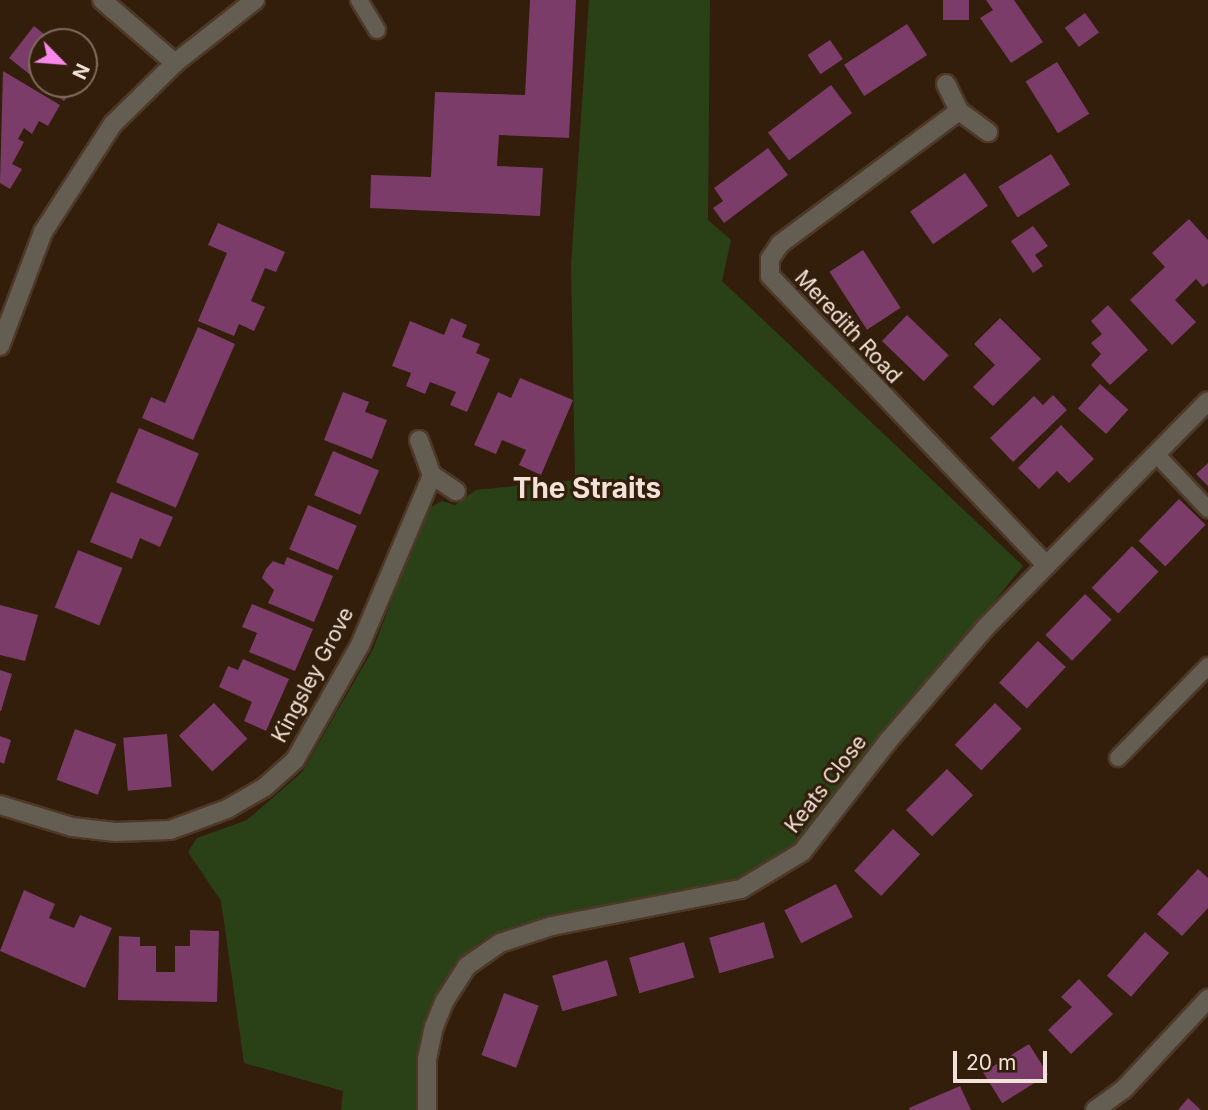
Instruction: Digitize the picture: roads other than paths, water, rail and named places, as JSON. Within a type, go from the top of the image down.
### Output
[{"type":"street","points":[[102,0],[175,63]]},
{"type":"street","points":[[0,346],[43,232],[113,124],[175,63],[255,0]]},
{"type":"street","points":[[946,83],[959,111],[988,132]]},
{"type":"street","name":"Meredith Road","points":[[959,111],[780,244],[770,259],[770,276],[1045,564]]},
{"type":"street","name":"Keats Close","points":[[427,1110],[427,1059],[434,1027],[457,977],[474,960],[500,943],[552,926],[741,889],[774,872],[802,852],[888,741],[1045,564],[1208,401]]},
{"type":"street","points":[[419,440],[432,475],[456,491]]},
{"type":"street","name":"Kingsley Grove","points":[[0,805],[72,827],[116,832],[170,830],[228,809],[265,787],[295,760],[360,645],[432,475]]},
{"type":"street","points":[[1095,1110],[1123,1090],[1208,999]]},
{"type":"lane","points":[[359,0],[377,30]]},
{"type":"lane","points":[[1156,454],[1208,509]]},
{"type":"lane","points":[[1118,758],[1208,666]]},
{"type":"district","name":"The Straits","points":[[587,488]]}]
